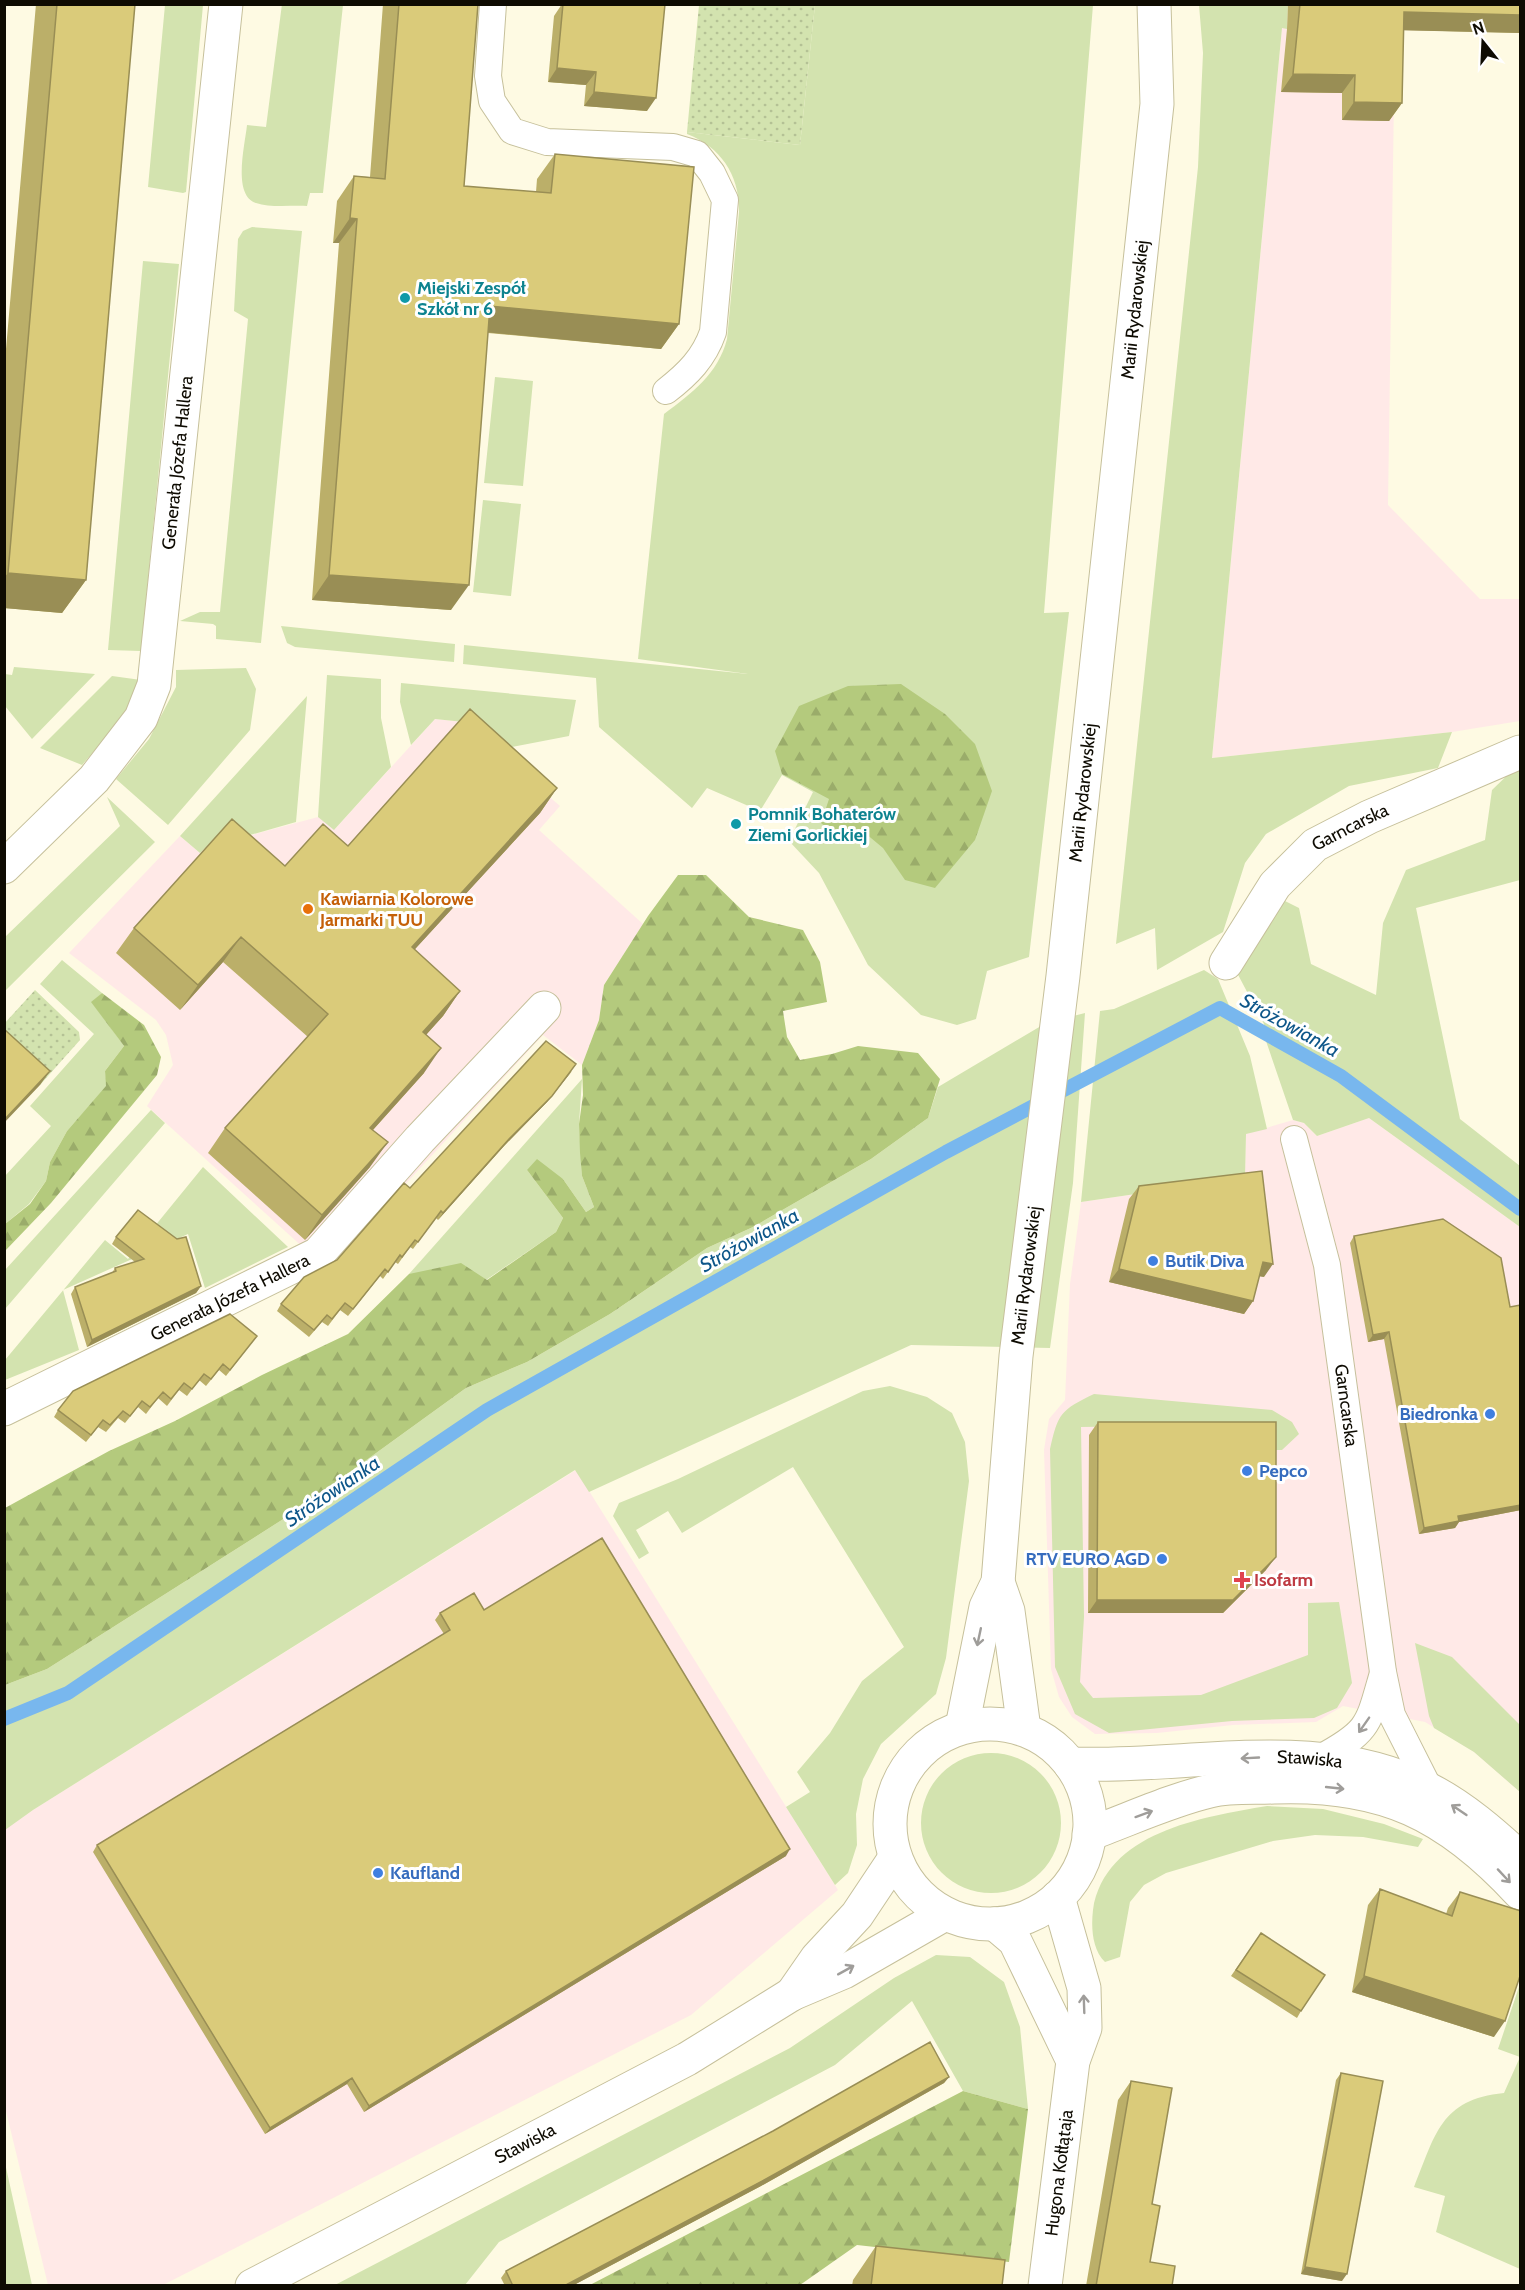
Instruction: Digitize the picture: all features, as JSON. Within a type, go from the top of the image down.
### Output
[{"type":"street","name":"Generała Józefa Hallera","points":[[4,867],[94,779],[141,718],[154,685],[226,4]]},
{"type":"street","name":"Marii Rydarowskiej","points":[[962,1727],[986,1607],[998,1582],[1016,1356],[1063,976],[1157,104],[1154,4]]},
{"type":"street","name":"Garncarska","points":[[1226,963],[1275,885],[1315,845],[1369,816],[1521,752]]},
{"type":"street","name":"Generała Józefa Hallera","points":[[4,1409],[318,1254],[420,1139],[544,1008]]},
{"type":"street","name":"Marii Rydarowskiej","points":[[998,1582],[1008,1611],[1024,1729]]},
{"type":"street","points":[[993,1723],[1024,1729],[1054,1747],[1070,1764],[1082,1782],[1088,1802],[1089,1834],[1080,1868],[1058,1897],[1029,1916],[994,1924],[969,1922],[945,1914],[915,1891],[895,1858],[890,1814],[903,1772],[912,1760],[934,1740],[962,1727],[993,1723]]},
{"type":"street","name":"Stawiska","points":[[1070,1764],[1101,1765],[1263,1757],[1320,1758],[1375,1768],[1430,1790],[1491,1832],[1521,1858]]},
{"type":"street","name":"Stawiska","points":[[1089,1834],[1211,1791],[1309,1785],[1364,1791],[1404,1804],[1448,1828],[1491,1861],[1521,1893]]},
{"type":"street","name":"Stawiska","points":[[792,1994],[817,1958],[857,1915],[895,1858]]},
{"type":"street","name":"Hugona Kołłątaja","points":[[1045,2286],[1073,2061],[1085,2028],[1084,1988],[1058,1897]]},
{"type":"street","name":"Stawiska","points":[[252,2286],[687,2059],[792,1994],[844,1972],[945,1914]]},
{"type":"street","points":[[994,1924],[1015,1941],[1073,2061]]},
{"type":"lane","points":[[493,4],[488,76],[492,101],[512,131],[547,142],[673,147],[697,154],[712,173],[725,200],[713,332],[707,351],[687,375],[666,391]]},
{"type":"lane","name":"Garncarska","points":[[1294,1139],[1327,1265],[1383,1672],[1392,1715],[1430,1790]]},
{"type":"lane","points":[[1320,1758],[1352,1741],[1369,1720],[1383,1672]]},
{"type":"shaded area","points":[[1288,5],[1520,32],[1395,30],[1388,505],[1480,599],[1520,599],[1520,721],[1452,732],[1212,758],[1282,28],[1287,28]]},
{"type":"shaded area","points":[[435,719],[464,722],[560,806],[539,830],[643,924],[604,985],[599,1020],[582,1065],[543,1035],[327,1269],[147,1106],[173,1065],[166,1035],[156,1020],[69,953],[180,836],[200,853],[214,839],[222,843],[318,817],[335,829]]},
{"type":"shaded area","points":[[1369,1118],[1520,1227],[1520,1792],[1474,1752],[1425,1722],[1343,1706],[1316,1722],[1233,1725],[1157,1733],[1095,1734],[1072,1717],[1059,1697],[1051,1669],[1044,1450],[1049,1419],[1065,1400],[1070,1284],[1081,1202],[1245,1178],[1246,1134],[1293,1120],[1304,1123],[1317,1136]]},
{"type":"shaded area","points":[[576,1470],[838,1890],[691,2015],[163,2285],[48,2285],[5,2107],[4,1830]]},
{"type":"green space","points":[[282,4],[343,5],[323,193],[310,193],[307,206],[274,206],[256,203],[244,190],[242,180],[247,125],[266,127]]},
{"type":"green space","points":[[165,5],[203,5],[186,192],[183,193],[148,187]]},
{"type":"green space","points":[[699,5],[815,5],[800,145],[687,132]]},
{"type":"green space","points":[[815,5],[1093,5],[1044,613],[1069,612],[1029,957],[987,971],[976,1019],[957,1025],[921,1015],[868,965],[819,873],[789,841],[813,792],[782,775],[760,811],[707,788],[692,808],[599,727],[596,678],[463,664],[464,645],[748,674],[638,659],[664,414],[703,382],[723,351],[727,339],[739,212],[736,186],[726,164],[710,147],[687,132],[800,145]]},
{"type":"green space","points":[[1199,5],[1288,5],[1287,29],[1282,28],[1212,758],[1452,732],[1438,768],[1349,786],[1266,834],[1245,863],[1223,932],[1157,970],[1155,928],[1116,944],[1198,167],[1203,53]]},
{"type":"green space","points":[[252,227],[302,231],[261,643],[216,639],[216,626],[213,624],[180,621],[200,612],[220,612],[248,319],[234,311],[238,239],[243,231]]},
{"type":"green space","points":[[143,261],[179,264],[141,651],[108,650]]},
{"type":"green space","points":[[495,377],[533,381],[523,486],[484,483]]},
{"type":"green space","points":[[483,500],[521,504],[511,596],[473,592]]},
{"type":"green space","points":[[281,626],[455,644],[454,662],[295,647],[287,643]]},
{"type":"green space","points":[[14,667],[95,674],[32,739],[5,706],[5,674],[12,675]]},
{"type":"green space","points":[[246,668],[256,689],[250,730],[168,825],[116,779],[149,739],[176,687],[176,670]]},
{"type":"green space","points":[[327,675],[381,679],[381,718],[391,767],[334,830],[318,817]]},
{"type":"green space","points":[[112,676],[141,680],[125,715],[82,765],[40,748]]},
{"type":"green space","points":[[401,683],[576,700],[569,736],[496,750],[464,722],[435,719],[411,745],[400,702]]},
{"type":"green space","points":[[901,684],[945,714],[975,744],[992,791],[975,840],[935,888],[905,880],[883,848],[865,833],[837,837],[821,823],[829,799],[782,774],[775,751],[799,706],[848,686]]},
{"type":"green space","points":[[307,696],[296,822],[222,843],[214,839],[200,853],[180,836]]},
{"type":"green space","points":[[1520,763],[1520,880],[1416,908],[1460,1119],[1520,1166],[1520,1227],[1369,1118],[1317,1136],[1304,1123],[1293,1120],[1266,1041],[1264,1024],[1235,969],[1275,896],[1299,908],[1311,964],[1376,995],[1383,923],[1406,870],[1485,840],[1492,790]]},
{"type":"green space","points":[[107,797],[155,842],[5,991],[5,937],[120,826]]},
{"type":"green space","points":[[678,875],[706,875],[749,917],[803,930],[820,962],[827,1002],[783,1011],[787,1037],[800,1060],[858,1046],[918,1053],[940,1079],[928,1118],[871,1159],[753,1227],[707,1248],[610,1314],[527,1362],[466,1388],[296,1511],[47,1669],[5,1685],[5,1508],[109,1451],[175,1421],[262,1375],[348,1334],[409,1274],[461,1263],[487,1280],[556,1232],[563,1218],[527,1170],[537,1159],[563,1179],[586,1212],[594,1207],[582,1176],[580,1153],[582,1065],[599,1020],[604,985],[648,916]]},
{"type":"green space","points":[[62,960],[102,993],[92,1002],[124,1046],[105,1071],[107,1086],[67,1131],[50,1162],[46,1181],[29,1204],[5,1224],[4,1177],[51,1126],[30,1106],[94,1034],[40,984]]},
{"type":"green space","points":[[1204,970],[1218,979],[1250,1056],[1267,1129],[1246,1134],[1245,1178],[1081,1202],[1100,1011],[1114,1009]]},
{"type":"green space","points":[[35,990],[79,1032],[80,1040],[40,1085],[5,1051],[4,1024]]},
{"type":"green space","points":[[102,993],[144,1025],[161,1057],[157,1075],[51,1203],[5,1251],[5,1224],[30,1204],[46,1181],[50,1162],[67,1131],[106,1086],[105,1071],[124,1046],[91,1002]]},
{"type":"green space","points":[[1085,1013],[1073,1183],[1050,1348],[911,1345],[589,1492],[575,1470],[33,1810],[5,1830],[5,1685],[47,1669],[296,1511],[466,1388],[527,1362],[610,1314],[707,1248],[753,1227],[871,1159],[928,1118],[938,1087],[1046,1023]]},
{"type":"green space","points":[[582,1079],[579,1124],[582,1176],[594,1207],[586,1212],[563,1179],[527,1170],[563,1218],[556,1232],[486,1280],[409,1274]]},
{"type":"green space","points":[[151,1110],[165,1123],[5,1309],[5,1270]]},
{"type":"green space","points":[[203,1167],[288,1247],[205,1288],[188,1234],[64,1290],[105,1240],[128,1259]]},
{"type":"green space","points":[[63,1290],[79,1350],[5,1380],[5,1360]]},
{"type":"green space","points":[[890,1386],[927,1397],[952,1413],[965,1442],[969,1481],[946,1658],[936,1694],[881,1744],[863,1779],[856,1814],[857,1845],[848,1873],[835,1885],[786,1807],[810,1792],[797,1772],[830,1733],[862,1681],[904,1647],[793,1467],[682,1533],[668,1511],[636,1530],[649,1553],[639,1559],[613,1516],[619,1503],[678,1479],[863,1391]]},
{"type":"green space","points":[[1094,1394],[1272,1410],[1292,1422],[1299,1434],[1282,1450],[1269,1450],[1268,1424],[1081,1427],[1084,1617],[1080,1682],[1093,1698],[1201,1695],[1308,1655],[1308,1603],[1339,1602],[1352,1683],[1337,1708],[1314,1718],[1232,1721],[1109,1733],[1075,1714],[1055,1667],[1050,1449],[1056,1427],[1063,1414],[1074,1404]]},
{"type":"green space","points":[[1415,1643],[1452,1657],[1520,1725],[1520,1792],[1474,1752],[1434,1728],[1429,1716]]},
{"type":"green space","points":[[991,1753],[1018,1758],[1040,1774],[1056,1796],[1061,1823],[1056,1850],[1040,1872],[1018,1888],[991,1893],[964,1888],[942,1872],[926,1850],[921,1823],[926,1796],[942,1774],[964,1758]]},
{"type":"green space","points":[[1267,1806],[1323,1809],[1384,1824],[1423,1839],[1418,1847],[1363,1837],[1315,1835],[1273,1841],[1166,1873],[1144,1885],[1130,1902],[1120,1957],[1105,1962],[1097,1951],[1093,1938],[1093,1910],[1101,1884],[1116,1862],[1136,1846],[1160,1833],[1214,1816]]},
{"type":"green space","points":[[936,1955],[970,1957],[1004,1982],[1020,2027],[1028,2109],[963,2091],[912,2001],[835,2065],[499,2242],[465,2285],[333,2286],[790,2048],[894,1978]]},
{"type":"green space","points":[[1520,1984],[1520,2057],[1498,2049]]},
{"type":"green space","points":[[1520,2057],[1520,2269],[1436,2232],[1445,2196],[1414,2187],[1435,2136],[1443,2123],[1466,2103],[1504,2093]]},
{"type":"green space","points":[[963,2091],[1028,2109],[1009,2262],[857,2245],[800,2285],[588,2286]]},
{"type":"green space","points":[[5,2163],[32,2285],[5,2285]]},
{"type":"building","points":[[57,4],[135,4],[86,580],[8,573]]},
{"type":"building","name":"Miejski Zespół Szkół nr 6","points":[[399,4],[478,4],[464,186],[551,193],[555,154],[694,167],[679,324],[490,306],[469,585],[329,575],[357,219],[350,218],[354,176],[385,179]]},
{"type":"building","points":[[563,4],[665,4],[656,98],[594,92],[596,72],[557,68]]},
{"type":"building","points":[[1300,4],[1521,4],[1521,15],[1404,12],[1402,103],[1354,102],[1355,75],[1293,74]]},
{"type":"building","points":[[470,709],[557,788],[412,947],[460,991],[423,1032],[441,1048],[370,1128],[388,1142],[322,1215],[225,1128],[328,1014],[241,937],[198,985],[134,928],[232,819],[285,866],[323,824],[348,846]]},
{"type":"building","points":[[4,1029],[50,1071],[4,1120]]},
{"type":"building","points":[[546,1041],[576,1064],[552,1096],[509,1139],[443,1213],[441,1211],[418,1242],[415,1240],[402,1257],[400,1255],[388,1272],[385,1269],[353,1309],[345,1303],[332,1319],[327,1315],[314,1330],[281,1304],[304,1277],[337,1260],[404,1183],[410,1188]]},
{"type":"building","points":[[1262,1171],[1273,1264],[1263,1262],[1253,1301],[1119,1269],[1139,1186]]},
{"type":"building","points":[[138,1210],[177,1239],[186,1237],[201,1286],[92,1340],[75,1287],[116,1271],[115,1268],[144,1259],[116,1237]]},
{"type":"building","points":[[1443,1219],[1501,1258],[1510,1307],[1521,1305],[1521,1505],[1458,1516],[1459,1521],[1424,1528],[1389,1332],[1373,1335],[1354,1236]]},
{"type":"building","points":[[230,1314],[257,1336],[230,1370],[223,1364],[211,1379],[204,1374],[192,1389],[184,1383],[171,1399],[163,1392],[150,1407],[142,1401],[130,1416],[123,1411],[110,1425],[103,1420],[91,1435],[58,1410],[73,1391]]},
{"type":"building","points":[[1098,1422],[1276,1422],[1276,1557],[1233,1600],[1097,1600]]},
{"type":"building","points":[[602,1538],[790,1849],[369,2106],[352,2078],[270,2128],[97,1845],[450,1630],[440,1613],[474,1593],[484,1610]]},
{"type":"building","points":[[1380,1889],[1452,1916],[1460,1892],[1521,1911],[1521,1973],[1505,2021],[1364,1976]]},
{"type":"building","points":[[1261,1933],[1325,1975],[1301,2011],[1236,1970]]},
{"type":"building","points":[[930,2042],[949,2077],[766,2179],[564,2286],[513,2286],[506,2271],[773,2131]]},
{"type":"building","points":[[1341,2073],[1383,2081],[1347,2274],[1305,2267]]},
{"type":"building","points":[[1131,2081],[1172,2088],[1152,2204],[1160,2206],[1150,2262],[1175,2266],[1172,2286],[1096,2286]]},
{"type":"building","points":[[876,2246],[1005,2260],[1002,2286],[871,2286]]},
{"type":"waterway","name":"Stróżowianka","points":[[4,1719],[68,1693],[487,1410],[946,1152],[1220,1008],[1341,1076],[1520,1209]]},
{"type":"place","name":"Miejski Zespół Szkół nr 6","points":[[405,298]]},
{"type":"place","name":"Pomnik Bohaterów Ziemi Gorlickiej","points":[[736,824]]},
{"type":"place","name":"Kawiarnia Kolorowe Jarmarki TUU","points":[[308,909]]},
{"type":"place","name":"Butik Diva","points":[[1153,1261]]},
{"type":"place","name":"Biedronka","points":[[1490,1414]]},
{"type":"place","name":"Pepco","points":[[1247,1471]]},
{"type":"place","name":"RTV EURO AGD","points":[[1162,1559]]},
{"type":"place","name":"Isofarm","points":[[1242,1580]]},
{"type":"place","name":"Kaufland","points":[[378,1873]]}]
